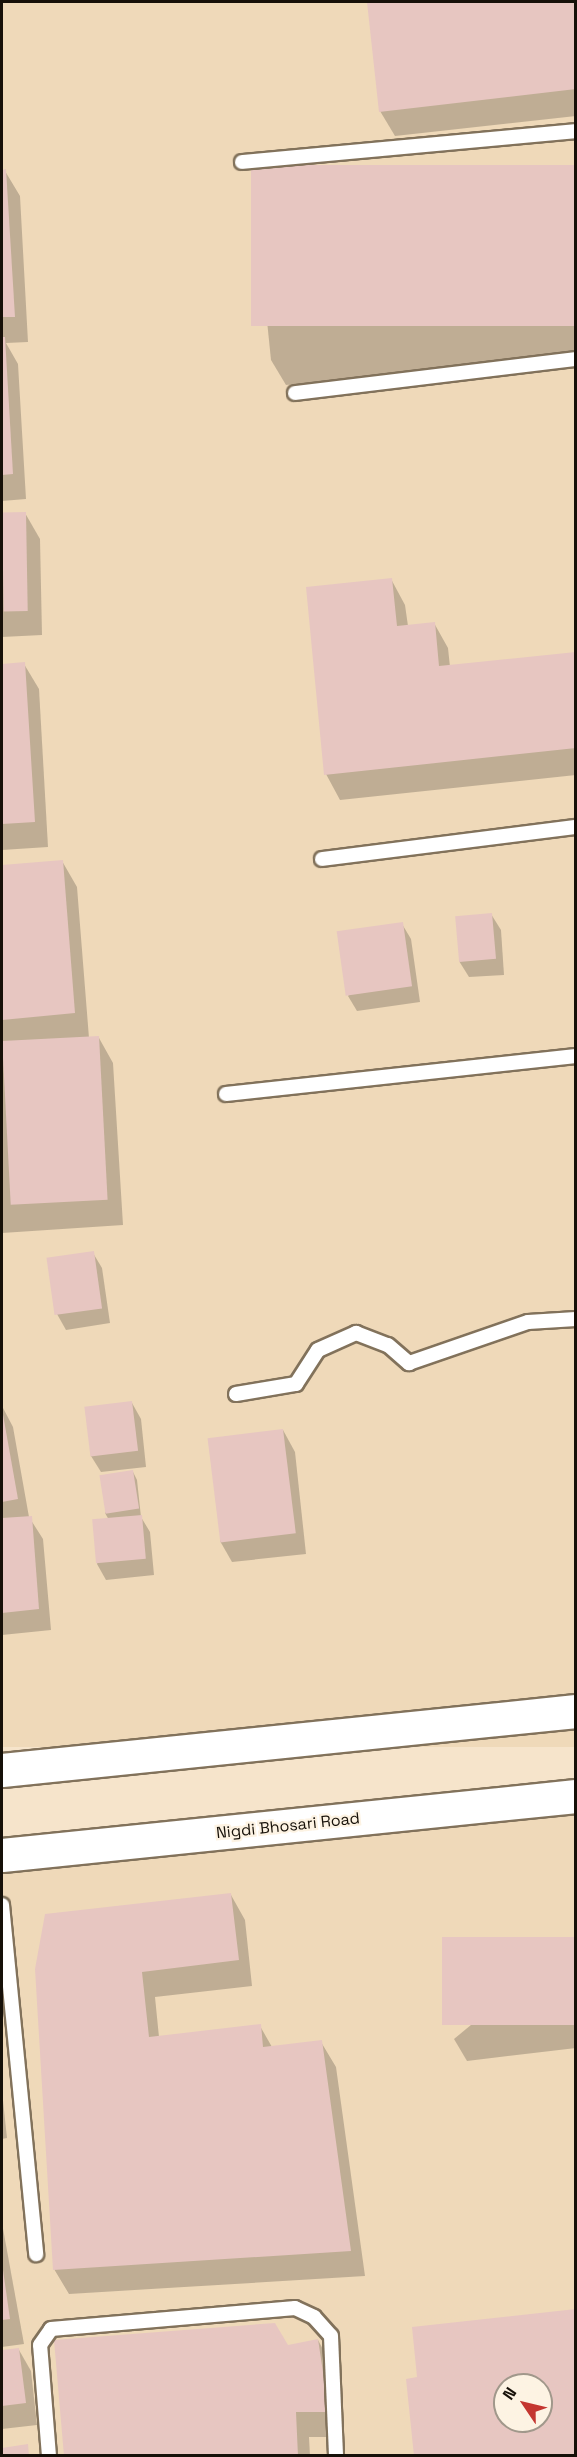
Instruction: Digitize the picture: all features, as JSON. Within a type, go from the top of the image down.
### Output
[{"type":"main road","points":[[2,1770],[576,1712]]},
{"type":"main road","name":"Nigdi Bhosari Road","points":[[2,1855],[576,1796]]},
{"type":"lane","points":[[242,162],[576,131]]},
{"type":"lane","points":[[296,393],[576,359]]},
{"type":"lane","points":[[322,859],[576,827]]},
{"type":"lane","points":[[226,1094],[576,1056]]},
{"type":"lane","points":[[236,1394],[296,1384],[318,1350],[356,1333],[388,1345],[409,1363],[528,1322],[576,1319]]},
{"type":"lane","points":[[2,1905],[36,2254]]},
{"type":"lane","points":[[50,2456],[40,2345],[51,2330],[295,2308],[314,2317],[331,2336],[336,2456]]},
{"type":"shaded area","points":[[2,2],[575,2],[575,1747],[2,1747]]},
{"type":"shaded area","points":[[575,1806],[575,2455],[2,2455],[2,1866]]},
{"type":"building","points":[[367,2],[576,2],[576,89],[379,112]]},
{"type":"building","points":[[251,165],[576,165],[576,326],[251,326]]},
{"type":"building","points":[[6,169],[15,317],[2,317],[2,170]]},
{"type":"building","points":[[2,337],[5,337],[13,474],[2,475]]},
{"type":"building","points":[[2,512],[26,512],[28,611],[4,611]]},
{"type":"building","points":[[392,578],[397,626],[435,622],[439,666],[576,652],[576,748],[324,775],[306,587]]},
{"type":"building","points":[[25,662],[35,822],[2,824],[2,664]]},
{"type":"building","points":[[63,860],[75,1013],[2,1020],[2,865]]},
{"type":"building","points":[[492,913],[496,959],[459,962],[455,916]]},
{"type":"building","points":[[403,922],[412,986],[346,996],[337,931]]},
{"type":"building","points":[[99,1036],[108,1200],[11,1205],[2,1041]]},
{"type":"building","points":[[94,1251],[102,1308],[55,1315],[46,1258]]},
{"type":"building","points":[[132,1401],[138,1451],[90,1456],[84,1407]]},
{"type":"building","points":[[2,1409],[18,1499],[2,1502]]},
{"type":"building","points":[[283,1429],[296,1533],[220,1542],[208,1438]]},
{"type":"building","points":[[133,1470],[139,1509],[106,1514],[99,1475]]},
{"type":"building","points":[[142,1515],[146,1559],[96,1563],[92,1519]]},
{"type":"building","points":[[32,1516],[39,1609],[2,1613],[2,1518]]},
{"type":"building","points":[[231,1893],[239,1960],[142,1972],[149,2037],[261,2024],[263,2047],[322,2040],[351,2251],[53,2270],[35,1969],[45,1914]]},
{"type":"building","points":[[442,1937],[576,1937],[576,2025],[442,2025]]},
{"type":"building","points":[[2,2271],[10,2319],[2,2320]]},
{"type":"building","points":[[576,2309],[576,2456],[414,2456],[406,2379],[417,2377],[412,2327]]},
{"type":"building","points":[[275,2323],[288,2345],[318,2339],[329,2412],[296,2412],[298,2456],[64,2456],[54,2340]]},
{"type":"building","points":[[19,2348],[26,2403],[2,2406],[2,2350]]},
{"type":"building","points":[[28,2444],[29,2456],[2,2456],[2,2448]]}]
